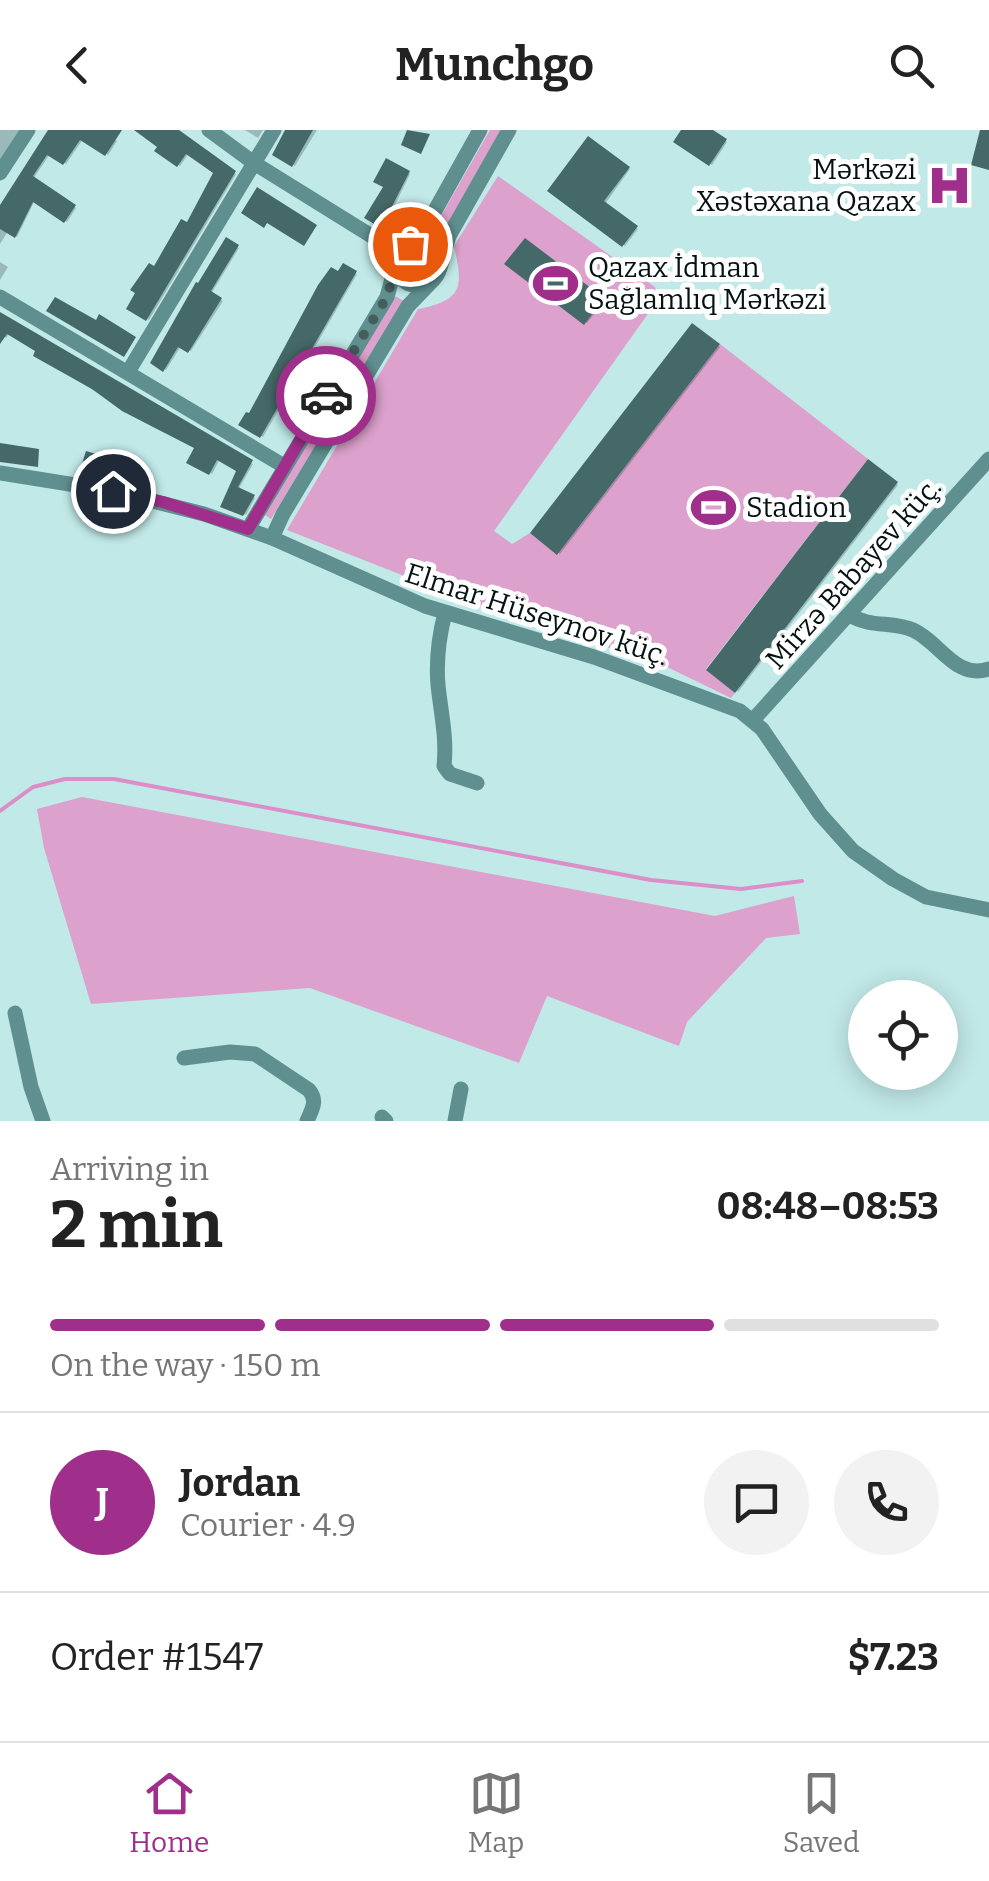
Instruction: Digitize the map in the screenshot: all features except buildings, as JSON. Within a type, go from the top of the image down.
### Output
[{"type":"street","points":[[0,173],[28,130]]},
{"type":"street","points":[[209,130],[254,163],[400,254]]},
{"type":"street","points":[[128,372],[274,130]]},
{"type":"street","points":[[248,529],[387,297],[400,254],[428,223],[480,130]]},
{"type":"street","points":[[272,538],[404,312],[436,274],[449,236],[510,130]]},
{"type":"street","points":[[425,244],[437,253],[436,274],[421,286],[408,283],[398,273],[400,254],[425,244]]},
{"type":"street","points":[[0,297],[284,466]]},
{"type":"street","name":"Mirzə Babayev küç.","points":[[754,720],[989,460]]},
{"type":"street","name":"Elmar Hüseynov küç.","points":[[0,473],[163,502],[248,529],[404,598],[622,666],[754,720],[820,814],[853,851],[926,897],[989,910]]},
{"type":"street","points":[[444,612],[438,678],[446,731],[444,766],[450,774],[477,783]]},
{"type":"street","points":[[850,615],[863,623],[912,630],[960,668],[976,672],[989,669]]},
{"type":"street","points":[[15,1014],[30,1087],[43,1121]]},
{"type":"street","points":[[184,1058],[230,1052],[255,1054],[314,1096],[307,1121]]},
{"type":"street","points":[[455,1121],[461,1089]]},
{"type":"shaded area","points":[[490,130],[502,130],[446,229],[437,223]]},
{"type":"shaded area","points":[[498,176],[655,287],[657,301],[494,531],[512,544],[530,533],[558,554],[720,344],[868,459],[706,669],[735,693],[731,698],[667,667],[476,604],[287,530],[418,309],[444,301],[457,289],[459,271],[454,246]]},
{"type":"shaded area","points":[[395,296],[404,301],[271,519],[262,513]]},
{"type":"shaded area","points":[[82,797],[715,916],[794,896],[800,934],[766,938],[687,1022],[679,1046],[547,996],[519,1063],[310,988],[91,1004],[44,848],[37,809]]},
{"type":"waterway","points":[[0,811],[33,787],[65,779],[114,779],[651,880],[741,889],[802,881]]},
{"type":"way so far","points":[[326,396],[387,297],[399,253],[410,244]]},
{"type":"place","name":"Mərkəzi Xəstəxana Qazax","points":[[949,185]]},
{"type":"place","name":"Qazax İdman Sağlamlıq Mərkəzi","points":[[555,283]]},
{"type":"place","name":"Stadion","points":[[713,507]]},
{"type":"route","points":[[113,491],[248,529],[326,396]]}]
